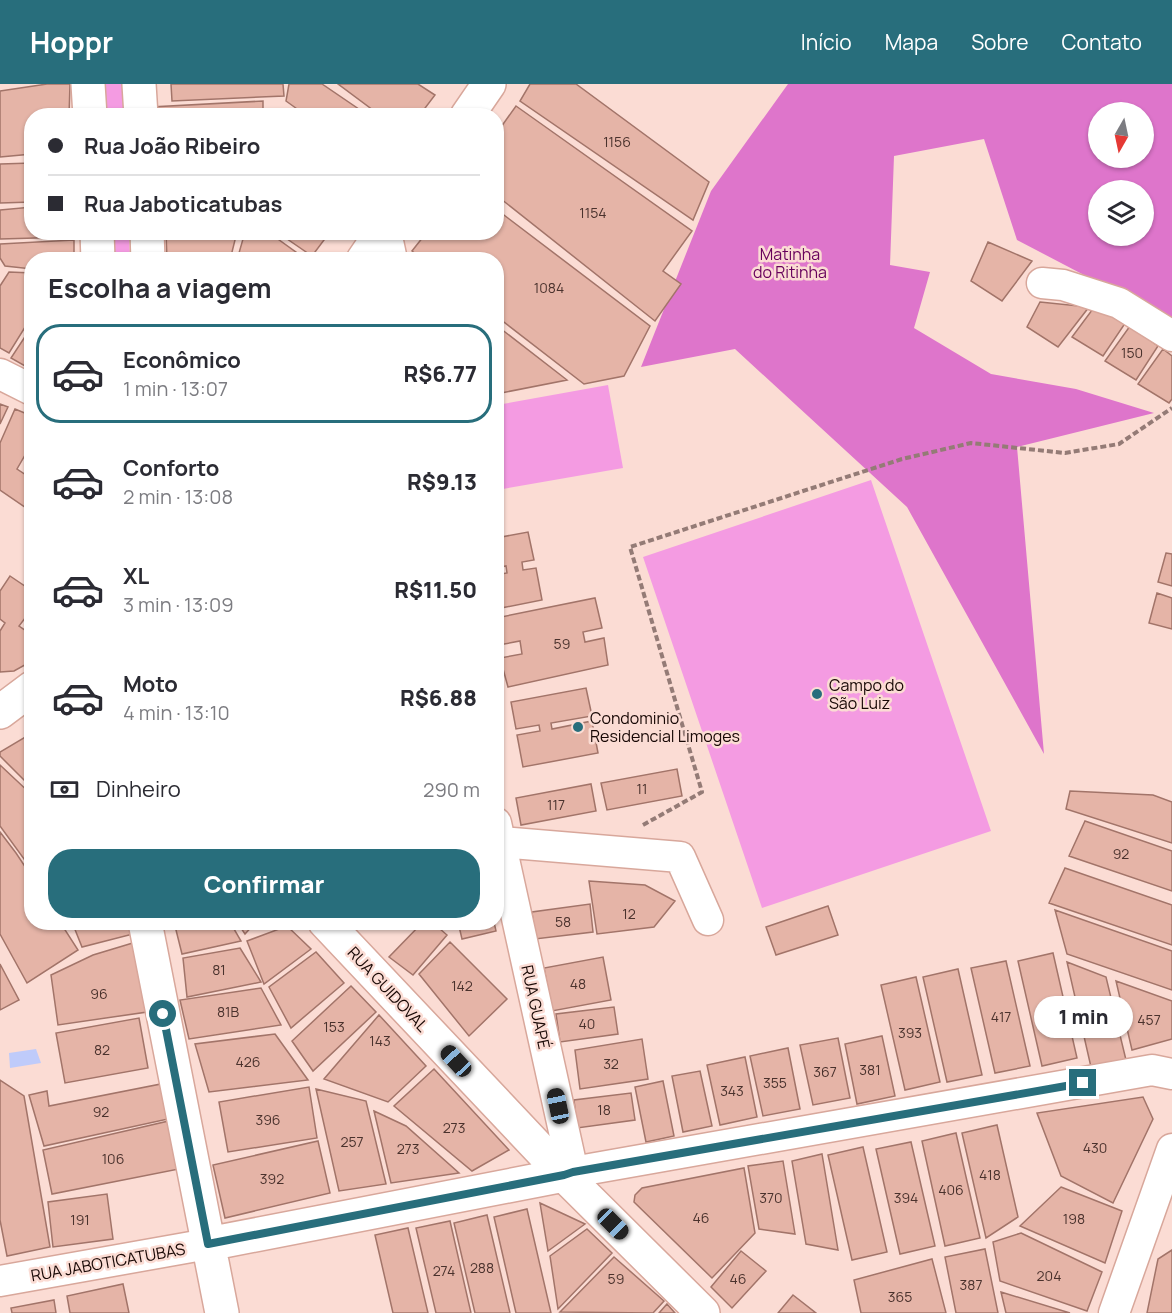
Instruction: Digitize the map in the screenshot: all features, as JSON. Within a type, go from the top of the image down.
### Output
[{"type":"street","points":[[88,84],[90,108]]},
{"type":"street","points":[[139,84],[140,108]]},
{"type":"street","points":[[472,108],[489,84]]},
{"type":"street","points":[[1042,283],[1063,285],[1119,303],[1172,336]]},
{"type":"street","points":[[0,374],[24,386]]},
{"type":"street","name":"RUA GUAPÉ","points":[[504,833],[680,857],[708,920]]},
{"type":"street","name":"RUA GUAPÉ","points":[[504,861],[569,1173]]},
{"type":"street","points":[[147,930],[222,1313]]},
{"type":"street","name":"RUA GUIDOVAL","points":[[333,930],[704,1313]]},
{"type":"street","name":"RUA JABOTICATUBAS","points":[[0,1281],[208,1244],[569,1173],[1152,1070],[1172,1074]]},
{"type":"street","points":[[1114,1313],[1165,1199],[1172,1149]]},
{"type":"path","points":[[640,827],[702,792],[630,547],[902,459],[971,443],[1065,453],[1119,444],[1172,408]]},
{"type":"shaded area","points":[[104,84],[124,84],[125,108],[106,108]]},
{"type":"shaded area","points":[[111,240],[129,240],[130,252],[112,252]]},
{"type":"shaded area","points":[[608,385],[623,468],[504,489],[504,404]]},
{"type":"shaded area","name":"Campo do São Luiz","points":[[871,480],[991,831],[762,908],[643,557]]},
{"type":"green space","name":"Matinha do Ritinha","points":[[788,84],[1172,84],[1172,321],[1017,240],[984,139],[894,156],[890,265],[930,272],[914,328],[991,374],[1076,389],[1154,413],[1017,447],[1044,754],[907,507],[735,349],[641,367],[711,191]]},
{"type":"water","points":[[36,1049],[41,1063],[10,1068],[9,1053]]},
{"type":"building","points":[[47,84],[70,84],[69,108],[24,108],[24,155],[0,157],[0,91]]},
{"type":"building","points":[[171,84],[283,84],[284,96],[172,101]]},
{"type":"building","points":[[289,84],[322,84],[357,108],[296,108],[286,101]]},
{"type":"building","points":[[338,84],[418,84],[435,95],[425,108],[370,108]]},
{"type":"building","points":[[530,84],[576,84],[709,182],[693,220],[520,101]]},
{"type":"building","points":[[263,101],[263,108],[151,107]]},
{"type":"building","points":[[516,106],[692,231],[663,271],[681,284],[655,321],[504,201],[504,123]]},
{"type":"building","points":[[24,163],[24,202],[0,203],[0,164]]},
{"type":"building","points":[[24,208],[24,238],[0,239],[0,210]]},
{"type":"building","points":[[504,215],[650,326],[624,376],[584,384],[504,322],[504,252],[412,251],[421,240],[504,240]]},
{"type":"building","points":[[74,240],[74,252],[24,252],[24,268],[5,266],[0,258],[0,244]]},
{"type":"building","points":[[166,240],[235,240],[232,252],[167,252]]},
{"type":"building","points":[[243,240],[279,240],[296,252],[239,252]]},
{"type":"building","points":[[289,240],[324,240],[315,252],[306,252]]},
{"type":"building","points":[[988,242],[1032,261],[1002,301],[971,281]]},
{"type":"building","points":[[9,272],[24,273],[24,329],[9,353],[0,348],[0,286]]},
{"type":"building","points":[[1040,302],[1089,307],[1058,347],[1027,327]]},
{"type":"building","points":[[1098,302],[1126,322],[1103,356],[1072,337]]},
{"type":"building","points":[[1130,326],[1158,346],[1136,380],[1105,361]]},
{"type":"building","points":[[504,331],[567,380],[504,392]]},
{"type":"building","points":[[24,338],[24,365],[11,358]]},
{"type":"building","points":[[1163,349],[1172,356],[1172,399],[1169,403],[1138,384]]},
{"type":"building","points":[[0,404],[8,407],[0,424]]},
{"type":"building","points":[[15,409],[24,413],[24,457],[17,469],[24,474],[24,506],[0,490],[0,443]]},
{"type":"building","points":[[528,532],[534,560],[522,562],[523,570],[536,568],[542,600],[504,607],[504,574],[507,573],[506,566],[504,566],[504,536]]},
{"type":"building","points":[[1166,553],[1172,554],[1172,586],[1158,582]]},
{"type":"building","points":[[10,576],[24,586],[24,619],[19,626],[24,629],[24,665],[14,671],[0,672],[0,631],[5,623],[0,619],[0,591]]},
{"type":"building","points":[[1157,593],[1172,598],[1172,629],[1149,623]]},
{"type":"building","points":[[595,598],[602,628],[583,632],[585,642],[604,638],[608,665],[508,687],[504,672],[504,657],[522,654],[520,641],[504,644],[504,616]]},
{"type":"building","name":"Condominio Residencial Limoges","points":[[586,688],[592,716],[551,723],[552,729],[592,721],[598,753],[523,767],[517,735],[540,731],[539,725],[516,729],[511,702]]},
{"type":"building","points":[[24,738],[24,780],[0,756],[0,752]]},
{"type":"building","points":[[0,765],[24,788],[24,859],[0,826]]},
{"type":"building","points":[[677,769],[682,796],[607,810],[601,783]]},
{"type":"building","points":[[591,784],[596,811],[521,825],[516,798]]},
{"type":"building","points":[[1070,791],[1153,795],[1172,802],[1172,843],[1066,809]]},
{"type":"building","points":[[1085,821],[1172,851],[1172,891],[1069,856]]},
{"type":"building","points":[[0,832],[24,865],[24,930],[65,930],[78,950],[27,983],[0,934]]},
{"type":"building","points":[[1065,868],[1172,905],[1172,945],[1049,903]]},
{"type":"building","points":[[589,881],[645,885],[675,901],[654,927],[597,934]]},
{"type":"building","points":[[590,904],[593,932],[535,939],[532,912]]},
{"type":"building","points":[[828,906],[838,935],[776,955],[766,927]]},
{"type":"building","points":[[1055,910],[1172,951],[1172,990],[1067,954]]},
{"type":"building","points":[[75,930],[132,930],[133,934],[82,947]]},
{"type":"building","points":[[176,930],[235,930],[241,941],[182,954]]},
{"type":"building","points":[[276,930],[291,930],[311,949],[264,984],[247,941]]},
{"type":"building","points":[[415,930],[441,930],[447,935],[413,975],[389,957]]},
{"type":"building","points":[[460,930],[496,930],[496,931],[462,939]]},
{"type":"building","points":[[136,942],[147,1012],[58,1025],[51,975],[93,955]]},
{"type":"building","points":[[450,942],[507,999],[469,1036],[419,974]]},
{"type":"building","points":[[240,948],[261,982],[187,997],[183,958]]},
{"type":"building","points":[[316,952],[344,983],[291,1028],[269,987]]},
{"type":"building","points":[[1053,953],[1077,1058],[1042,1066],[1018,961]]},
{"type":"building","points":[[603,957],[611,1000],[552,1011],[544,968]]},
{"type":"building","points":[[1006,961],[1030,1066],[995,1073],[971,968]]},
{"type":"building","points":[[1067,962],[1106,977],[1126,1060],[1091,1067]]},
{"type":"building","points":[[0,964],[19,1000],[0,1010]]},
{"type":"building","points":[[958,969],[982,1075],[947,1082],[923,977]]},
{"type":"building","points":[[916,977],[940,1082],[905,1090],[881,985]]},
{"type":"building","points":[[1116,981],[1172,1001],[1172,1039],[1132,1050]]},
{"type":"building","points":[[351,986],[376,1012],[313,1071],[292,1041]]},
{"type":"building","points":[[261,988],[281,1025],[189,1039],[180,1000]]},
{"type":"building","points":[[614,1007],[618,1034],[560,1042],[556,1014]]},
{"type":"building","points":[[379,1015],[426,1066],[388,1102],[324,1079]]},
{"type":"building","points":[[139,1018],[148,1068],[65,1083],[56,1033]]},
{"type":"building","points":[[275,1034],[308,1080],[209,1092],[195,1044]]},
{"type":"building","points":[[882,1036],[895,1096],[857,1104],[845,1044]]},
{"type":"building","points":[[838,1038],[850,1098],[813,1105],[800,1045]]},
{"type":"building","points":[[642,1039],[648,1079],[580,1089],[575,1050]]},
{"type":"building","points":[[788,1048],[800,1109],[763,1116],[750,1056]]},
{"type":"building","points":[[745,1057],[757,1117],[720,1125],[707,1065]]},
{"type":"building","points":[[434,1069],[509,1150],[472,1171],[394,1106]]},
{"type":"building","points":[[700,1071],[712,1126],[683,1132],[672,1076]]},
{"type":"building","points":[[0,1080],[24,1096],[50,1247],[7,1256],[0,1220]]},
{"type":"building","points":[[663,1081],[674,1136],[646,1142],[635,1087]]},
{"type":"building","points":[[161,1084],[168,1119],[44,1146],[29,1095],[47,1091],[49,1106]]},
{"type":"building","points":[[309,1087],[317,1138],[228,1152],[219,1102]]},
{"type":"building","points":[[316,1089],[366,1101],[386,1184],[339,1191]]},
{"type":"building","points":[[631,1093],[635,1120],[577,1128],[574,1100]]},
{"type":"building","points":[[1143,1097],[1153,1119],[1113,1203],[1061,1176],[1037,1113]]},
{"type":"building","points":[[374,1111],[406,1126],[459,1173],[391,1183]]},
{"type":"building","points":[[173,1120],[184,1168],[52,1194],[43,1150]]},
{"type":"building","points":[[997,1125],[1018,1217],[986,1238],[962,1133]]},
{"type":"building","points":[[956,1133],[980,1238],[945,1246],[922,1141]]},
{"type":"building","points":[[318,1141],[330,1193],[225,1218],[213,1165]]},
{"type":"building","points":[[911,1142],[935,1246],[900,1254],[876,1149]]},
{"type":"building","points":[[863,1147],[887,1252],[852,1260],[828,1155]]},
{"type":"building","points":[[822,1154],[838,1250],[806,1244],[792,1161]]},
{"type":"building","points":[[783,1161],[795,1234],[759,1229],[748,1166]]},
{"type":"building","points":[[744,1168],[755,1233],[712,1278],[634,1202],[635,1195],[642,1188]]},
{"type":"building","points":[[1061,1187],[1122,1211],[1105,1263],[1020,1226]]},
{"type":"building","points":[[107,1194],[113,1239],[53,1247],[48,1202]]},
{"type":"building","points":[[540,1203],[585,1224],[548,1251]]},
{"type":"building","points":[[527,1209],[551,1313],[516,1313],[494,1217]]},
{"type":"building","points":[[487,1215],[510,1313],[475,1313],[454,1223]]},
{"type":"building","points":[[450,1221],[471,1313],[436,1313],[416,1228]]},
{"type":"building","points":[[408,1228],[428,1313],[393,1313],[375,1235]]},
{"type":"building","points":[[587,1229],[612,1253],[558,1309],[550,1256]]},
{"type":"building","points":[[1021,1233],[1102,1272],[1087,1311],[1000,1281],[993,1242]]},
{"type":"building","points":[[985,1249],[998,1313],[956,1313],[945,1257]]},
{"type":"building","points":[[1172,1250],[1172,1313],[1147,1313],[1158,1259]]},
{"type":"building","points":[[741,1251],[766,1271],[732,1308],[711,1287]]},
{"type":"building","points":[[614,1257],[664,1301],[653,1313],[560,1312]]},
{"type":"building","points":[[932,1259],[946,1313],[861,1313],[854,1280]]},
{"type":"building","points":[[123,1284],[129,1313],[70,1313],[67,1296]]},
{"type":"building","points":[[1001,1292],[1070,1313],[1006,1313]]},
{"type":"building","points":[[793,1295],[816,1313],[778,1313]]},
{"type":"building","points":[[54,1300],[56,1313],[12,1313],[11,1308]]},
{"type":"building","points":[[667,1304],[675,1313],[659,1313]]},
{"type":"place","name":"Campo do São Luiz","points":[[817,694]]},
{"type":"place","name":"Condominio Residencial Limoges","points":[[578,727]]},
{"type":"route","points":[[163,1014],[208,1244],[573,1172],[1083,1083]]}]
